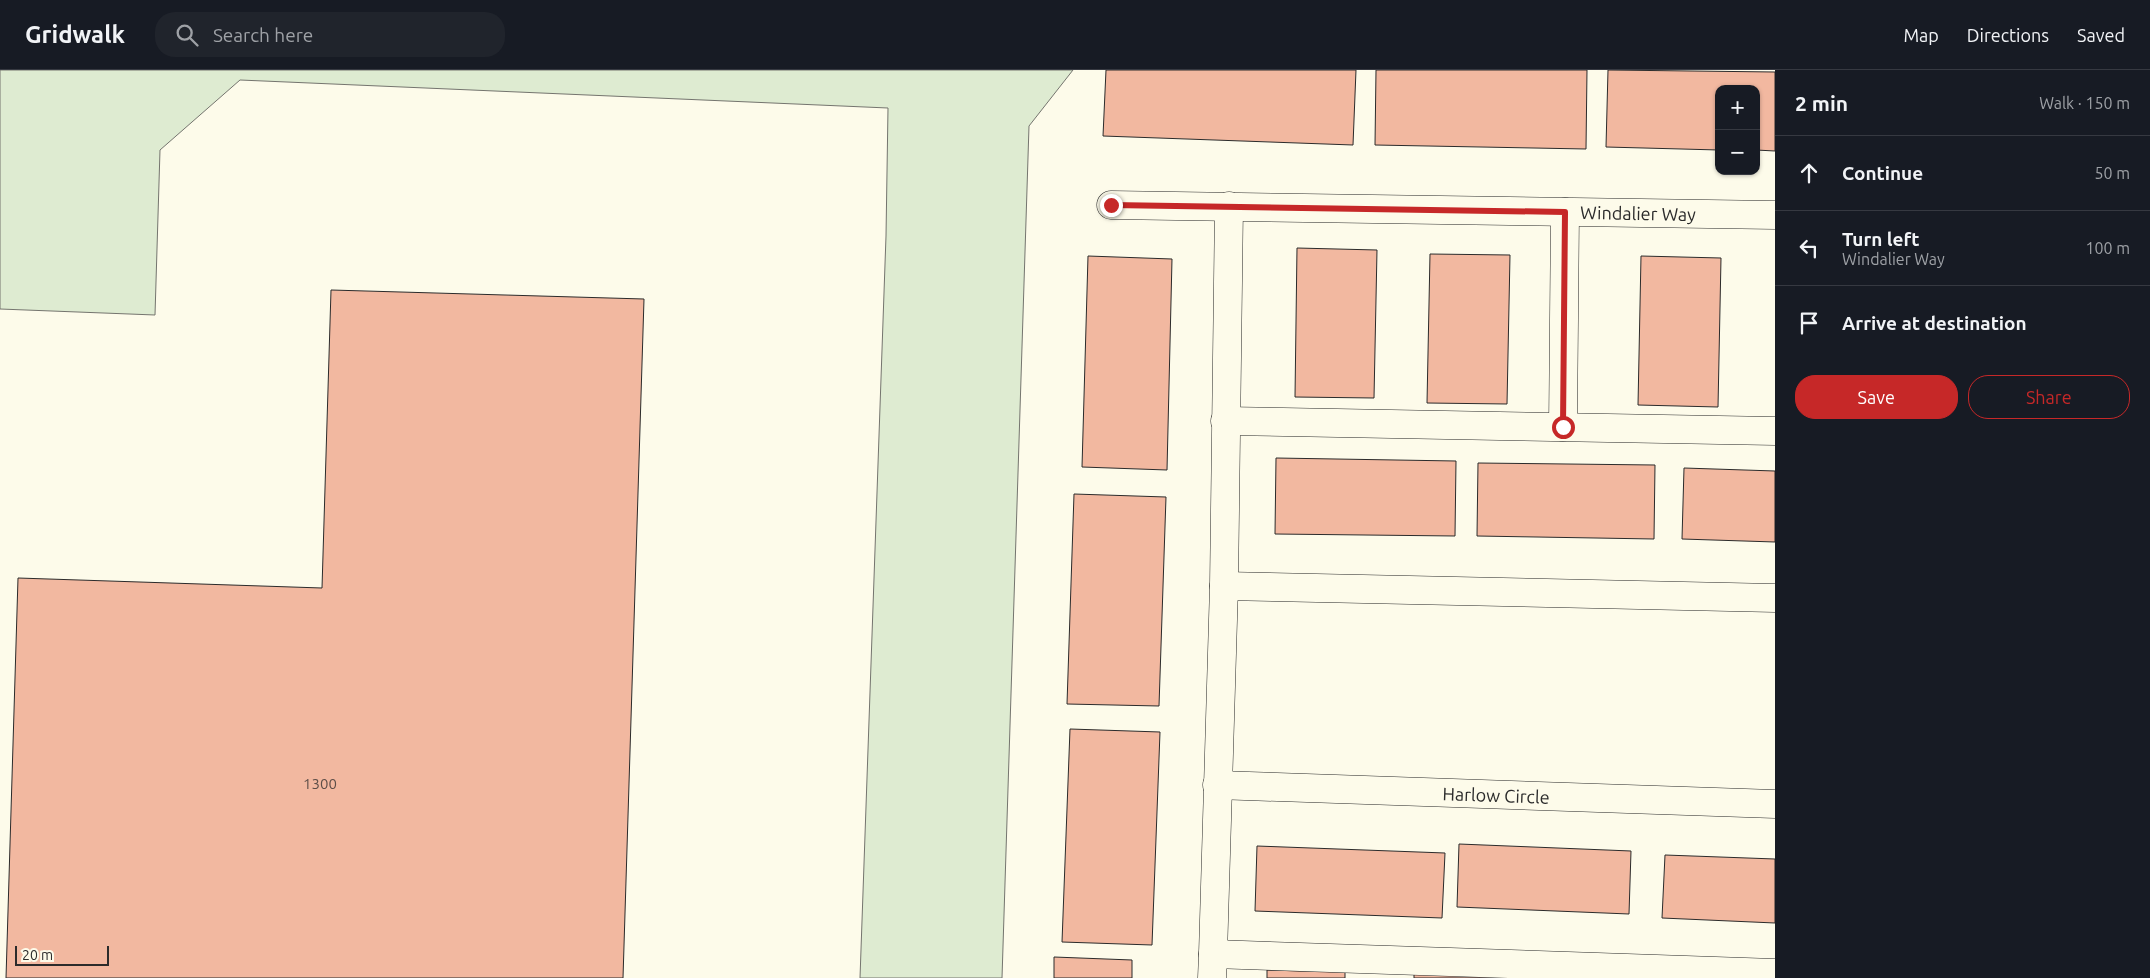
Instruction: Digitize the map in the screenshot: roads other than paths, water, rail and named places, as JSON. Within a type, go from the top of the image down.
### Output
[{"type":"street","name":"Windalier Way","points":[[1111,205],[1775,215]]},
{"type":"street","points":[[1229,206],[1224,586],[1213,966],[1545,972],[1775,973]]},
{"type":"street","points":[[1563,427],[1565,212]]},
{"type":"street","points":[[1225,421],[1775,431]]},
{"type":"street","points":[[1224,586],[1775,598]]},
{"type":"street","name":"Harlow Circle","points":[[1217,785],[1775,804]]}]
